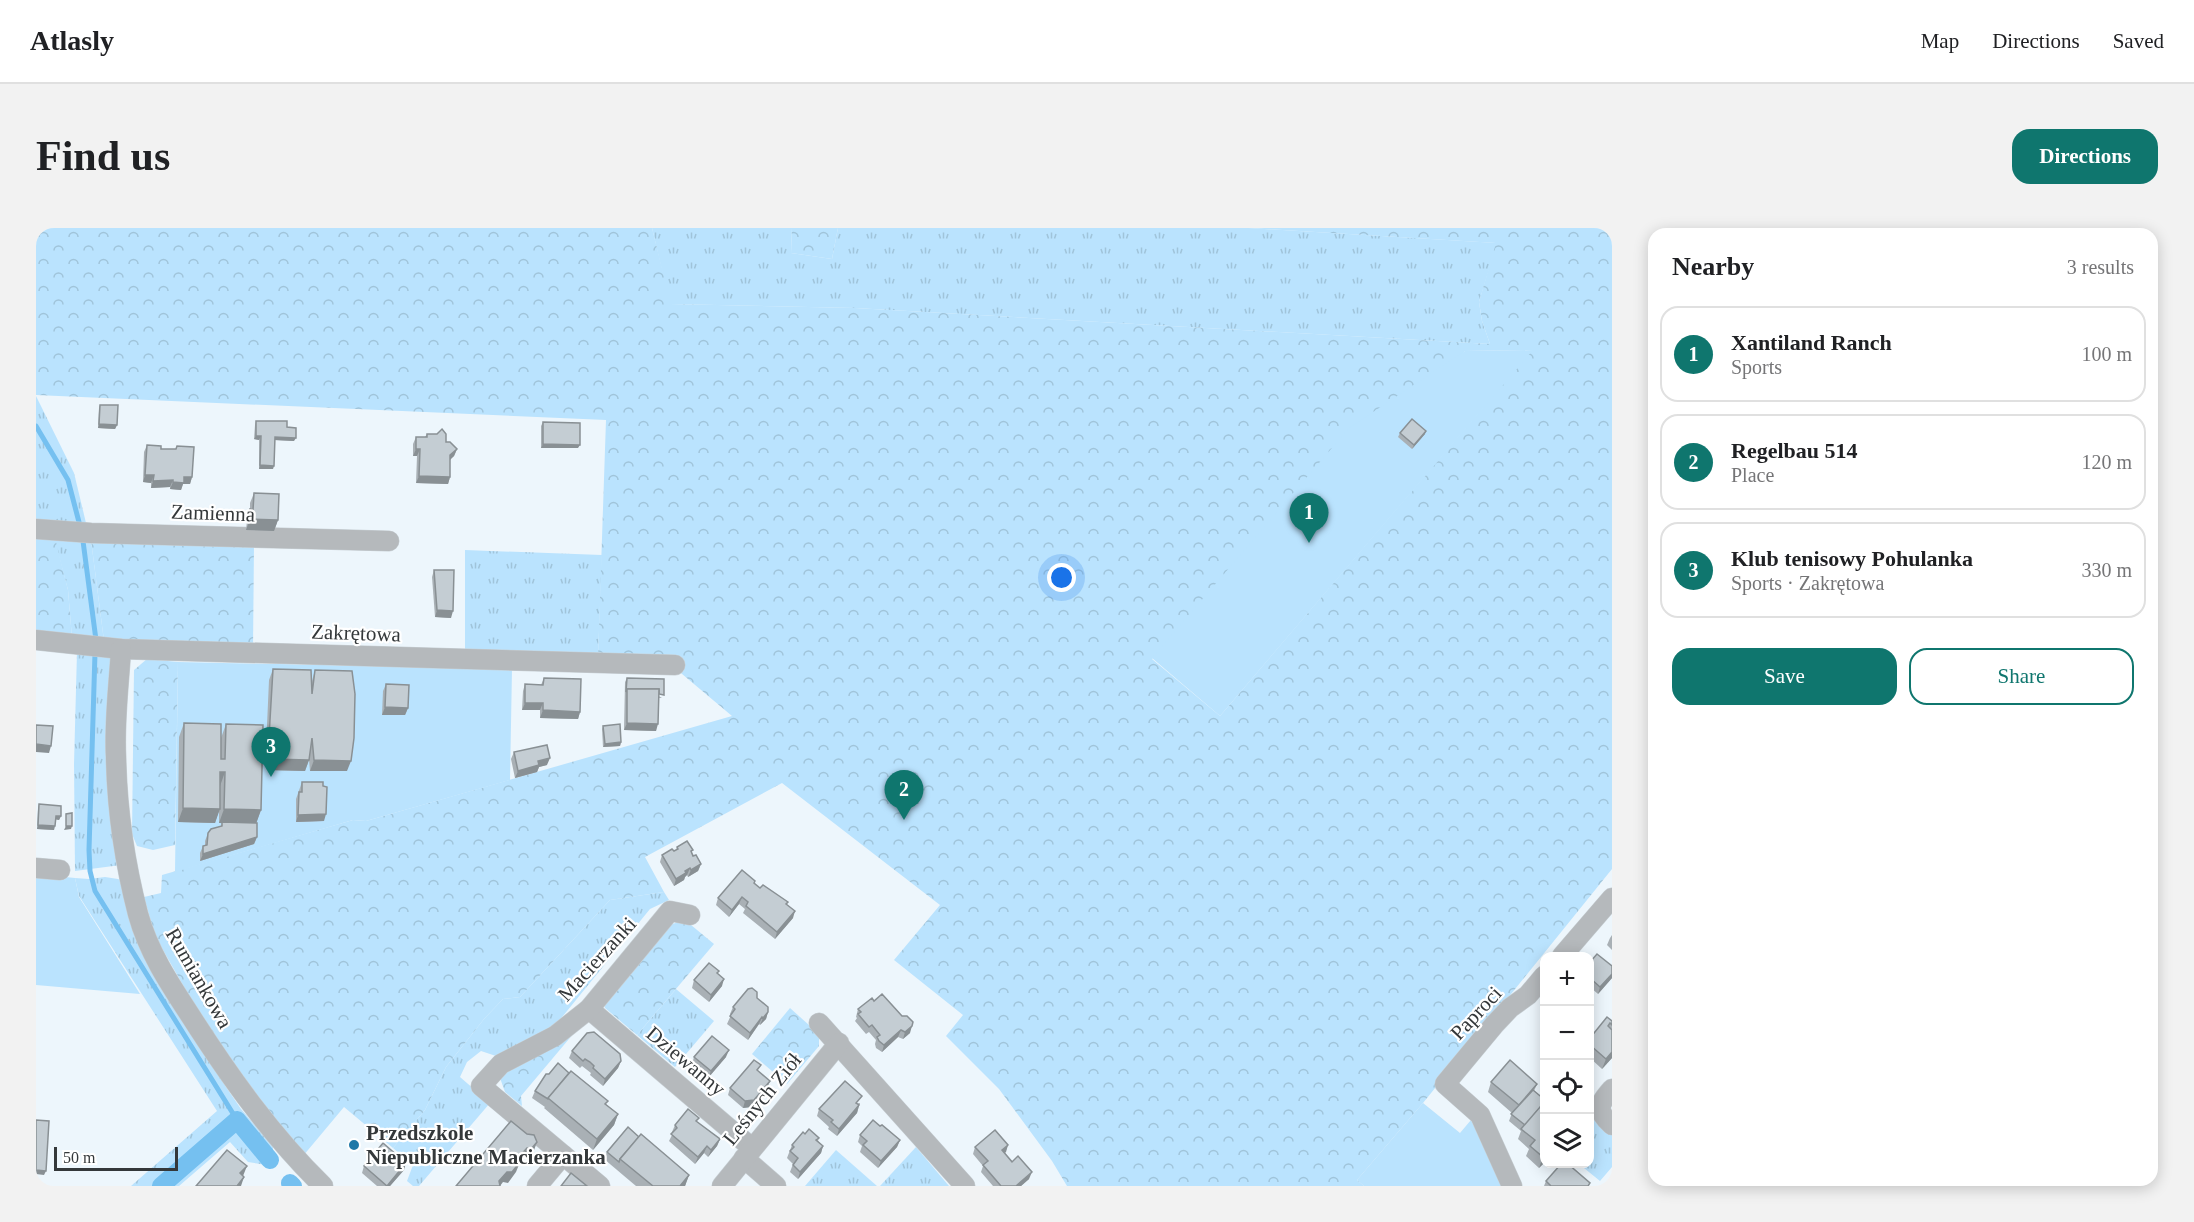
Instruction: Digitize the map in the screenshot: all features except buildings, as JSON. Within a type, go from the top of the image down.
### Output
[{"type":"street","name":"Zamienna","points":[[36,529],[91,534],[389,541]]},
{"type":"street","name":"Zakrętowa","points":[[36,640],[112,648],[675,665]]},
{"type":"street","name":"Rumiankowa","points":[[112,648],[118,791],[129,872],[151,949],[168,981],[260,1117],[323,1186]]},
{"type":"street","points":[[36,868],[60,870]]},
{"type":"street","points":[[1566,952],[1612,898]]},
{"type":"street","name":"Macierzanki","points":[[563,1155],[480,1086],[501,1064],[555,1036],[589,1009],[670,911],[690,915]]},
{"type":"street","name":"Paproci","points":[[1512,1186],[1480,1115],[1445,1084],[1494,1025],[1540,982]]},
{"type":"street","name":"Dziewanny","points":[[589,1009],[748,1153],[776,1186]]},
{"type":"street","points":[[819,1023],[965,1186]]},
{"type":"street","name":"Leśnych Ziół","points":[[722,1186],[839,1043]]},
{"type":"street","points":[[1612,1089],[1601,1102],[1600,1109],[1612,1125]]},
{"type":"street","points":[[537,1186],[563,1155],[600,1186]]},
{"type":"green space","points":[[36,228],[652,228],[671,304],[855,308],[1490,344],[1482,321],[1479,302],[1496,243],[1249,228],[1612,228],[1612,869],[1545,952],[1540,952],[1540,958],[1423,1103],[1357,1180],[1364,1186],[1067,1186],[1052,1161],[999,1089],[946,1036],[963,1015],[894,960],[940,905],[782,783],[645,857],[664,892],[610,900],[520,997],[503,999],[446,1067],[425,1110],[393,1148],[344,1107],[303,1156],[255,1099],[200,1015],[155,936],[144,897],[161,893],[162,875],[353,820],[366,821],[732,716],[663,658],[598,656],[606,420],[36,395]],"holes":[[[1532,350],[1220,716],[1152,659],[1465,351]]]},
{"type":"green space","points":[[652,228],[792,228],[791,253],[832,259],[838,228],[1249,228],[1497,243],[1479,302],[1482,321],[1490,344],[855,308],[670,304]]},
{"type":"green space","points":[[792,228],[838,228],[832,259],[791,253]]},
{"type":"green space","points":[[1533,350],[1220,716],[1152,658],[1349,428],[1465,351]]},
{"type":"green space","points":[[36,396],[74,473],[86,523],[36,520]]},
{"type":"green space","points":[[36,533],[54,534],[68,590],[72,638],[36,635]]},
{"type":"green space","points":[[91,540],[104,641],[72,638],[68,590],[55,541]]},
{"type":"green space","points":[[91,540],[254,544],[253,648],[104,641]]},
{"type":"green space","points":[[465,550],[602,555],[598,656],[465,653]]},
{"type":"green space","points":[[77,652],[109,655],[114,661],[121,865],[75,871],[74,764]]},
{"type":"green space","points":[[147,659],[178,662],[175,845],[153,850],[137,846],[132,834],[134,670]]},
{"type":"green space","points":[[178,662],[512,669],[510,780],[366,821],[353,820],[175,872]]},
{"type":"green space","points":[[36,874],[75,878],[79,897],[140,994],[36,985]]},
{"type":"green space","points":[[105,877],[128,883],[139,941],[226,1087],[241,1109],[273,1146],[273,1157],[266,1165],[248,1162],[230,1142],[179,1186],[131,1186],[217,1111],[79,896],[75,878]]},
{"type":"green space","points":[[664,892],[669,900],[650,909],[554,1027],[496,1056],[481,1051],[467,1062],[460,1077],[490,1103],[419,1186],[413,1186],[407,1181],[413,1165],[393,1148],[425,1110],[446,1067],[484,1019],[503,999],[520,997],[610,900]]},
{"type":"green space","points":[[685,920],[714,944],[637,1035],[605,1008],[603,997],[663,927]]},
{"type":"green space","points":[[676,989],[714,1021],[675,1067],[637,1035]]},
{"type":"green space","points":[[790,1008],[819,1034],[819,1046],[787,1084],[752,1054]]},
{"type":"green space","points":[[574,1033],[521,1096],[522,1106],[505,1092],[500,1078],[504,1070]]},
{"type":"green space","points":[[1423,1103],[1460,1133],[1471,1120],[1503,1186],[1364,1186],[1357,1180]]},
{"type":"green space","points":[[1594,1119],[1612,1135],[1612,1167],[1600,1181],[1584,1168],[1594,1168]]},
{"type":"green space","points":[[916,1147],[949,1186],[880,1186]]},
{"type":"green space","points":[[836,1150],[877,1186],[805,1186]]},
{"type":"waterway","points":[[36,426],[68,480],[80,526]]},
{"type":"waterway","points":[[83,541],[96,640]]},
{"type":"waterway","points":[[95,653],[89,850],[90,871],[95,891],[237,1120]]},
{"type":"waterway","points":[[161,1186],[237,1120],[270,1160]]},
{"type":"waterway","points":[[290,1183],[293,1186]]},
{"type":"place","name":"Xantiland Ranch","points":[[1309,543]]},
{"type":"place","name":"Klub tenisowy Pohulanka","points":[[271,777]]},
{"type":"place","name":"Regelbau 514","points":[[904,820]]},
{"type":"place","name":"Przedszkole Niepubliczne Macierzanka","points":[[354,1145]]}]
